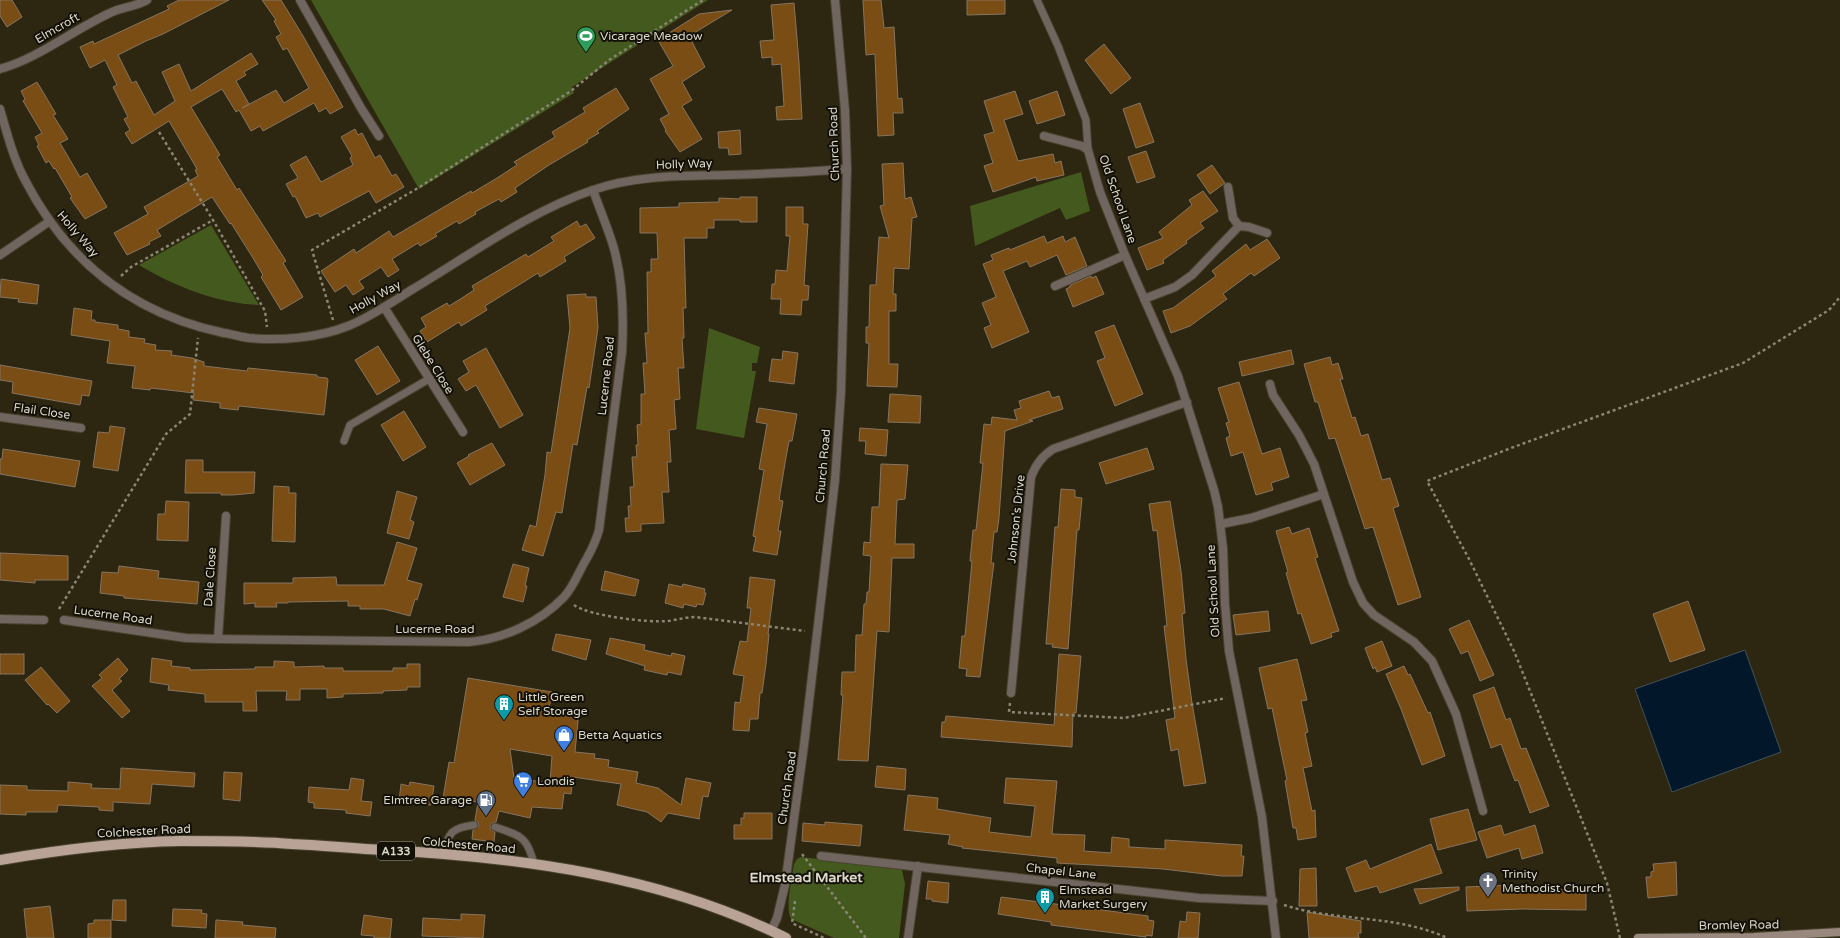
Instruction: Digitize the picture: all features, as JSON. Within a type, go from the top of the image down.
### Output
[{"type":"main road","name":"Colchester Road","points":[[0,860],[106,845],[178,841],[286,843],[443,855],[534,864],[637,883],[698,900],[771,930],[783,937]]},
{"type":"street","name":"Elmcroft","points":[[0,69],[27,59],[71,33],[111,12],[131,7],[147,0]]},
{"type":"street","points":[[300,0],[361,108],[379,136]]},
{"type":"street","name":"Church Road","points":[[771,930],[777,918],[785,885],[790,851],[805,738],[816,632],[835,480],[841,392],[847,169],[845,110],[835,0]]},
{"type":"street","name":"Holly Way","points":[[0,109],[15,157],[25,180],[50,221],[79,257],[112,284],[149,308],[199,327],[246,338],[287,338],[335,330],[349,326],[384,307],[529,218],[592,190],[619,182],[651,177],[847,169]]},
{"type":"street","name":"Old School Lane","points":[[1044,136],[1082,146],[1088,150],[1100,192],[1125,255],[1178,376],[1214,490],[1221,524],[1225,566],[1227,636],[1237,696],[1262,818],[1273,901],[1276,938]]},
{"type":"street","points":[[1228,187],[1233,218],[1239,226],[1249,227],[1267,233]]},
{"type":"street","name":"Lucerne Road","points":[[64,620],[186,638],[218,640],[478,641],[497,637],[525,625],[544,613],[564,597],[591,552],[599,530],[622,352],[623,328],[619,274],[612,242],[592,190]]},
{"type":"street","points":[[0,255],[50,221]]},
{"type":"street","points":[[1144,299],[1175,287],[1192,275],[1239,226]]},
{"type":"street","name":"Old School Lane","points":[[1055,286],[1125,255]]},
{"type":"street","name":"Glebe Close","points":[[384,307],[463,432]]},
{"type":"street","points":[[1270,384],[1273,395],[1310,455],[1353,582],[1363,603],[1374,615],[1414,642],[1432,661],[1456,714],[1483,811]]},
{"type":"street","name":"Johnson's Drive","points":[[1011,693],[1032,477],[1036,464],[1053,449],[1186,402]]},
{"type":"street","name":"Flail Close","points":[[0,417],[81,428]]},
{"type":"street","points":[[1221,524],[1251,518],[1324,494]]},
{"type":"street","name":"Dale Close","points":[[218,640],[226,516]]},
{"type":"street","points":[[0,619],[44,620]]},
{"type":"street","name":"Chapel Lane","points":[[821,856],[1199,898],[1273,901]]},
{"type":"street","points":[[908,938],[918,866]]},
{"type":"street","name":"Bromley Road","points":[[1638,938],[1754,937],[1840,932]]},
{"type":"lane","points":[[1037,0],[1058,46],[1086,120],[1088,150]]},
{"type":"lane","points":[[344,441],[350,425],[429,379]]},
{"type":"lane","points":[[443,855],[449,835],[453,831],[460,826],[474,825]]},
{"type":"lane","points":[[495,828],[516,834],[525,840],[530,847],[534,864]]},
{"type":"path","points":[[335,330],[312,250],[418,188],[571,91],[610,60],[703,0]]},
{"type":"path","points":[[159,132],[213,220],[265,311],[267,338]]},
{"type":"path","points":[[112,284],[131,267],[213,220]]},
{"type":"path","points":[[1620,938],[1608,883],[1514,651],[1469,559],[1427,482],[1511,448],[1743,363],[1829,310],[1840,297]]},
{"type":"path","points":[[57,613],[166,434],[190,414],[199,327]]},
{"type":"path","points":[[564,597],[586,611],[637,620],[668,621],[682,617],[695,617],[816,632]]},
{"type":"path","points":[[1011,693],[1008,712],[1124,718],[1237,696]]},
{"type":"path","points":[[790,851],[821,856]]},
{"type":"path","points":[[801,860],[802,853]]},
{"type":"path","points":[[802,853],[866,938]]},
{"type":"path","points":[[796,899],[792,923],[824,938]]},
{"type":"path","points":[[1273,901],[1305,912],[1358,917],[1431,930],[1447,938]]},
{"type":"green space","points":[[311,0],[708,0],[572,87],[574,93],[419,189]]},
{"type":"green space","points":[[1081,172],[1090,211],[1066,220],[1060,208],[975,246],[970,206]]},
{"type":"green space","points":[[211,225],[259,305],[227,301],[182,287],[139,265]]},
{"type":"green space","points":[[709,328],[760,347],[757,363],[752,363],[752,371],[756,371],[744,438],[696,429]]},
{"type":"green space","points":[[801,857],[902,870],[905,884],[899,938],[834,938],[791,919],[789,914],[789,900],[794,864],[797,859]]},
{"type":"water","points":[[1745,650],[1781,752],[1672,792],[1635,689]]},
{"type":"building","points":[[0,0],[12,0],[22,17],[7,27],[0,16]]},
{"type":"building","points":[[179,0],[229,0],[118,55],[132,83],[136,81],[154,115],[175,101],[162,72],[179,64],[191,91],[251,53],[258,64],[244,72],[246,75],[236,81],[249,104],[242,108],[276,90],[284,103],[309,88],[287,48],[283,50],[276,37],[281,34],[274,21],[276,20],[262,0],[281,0],[343,107],[330,114],[326,108],[319,112],[314,103],[263,131],[260,126],[251,131],[239,110],[236,112],[222,89],[191,107],[220,155],[217,157],[237,190],[239,188],[286,261],[283,263],[303,297],[281,310],[261,277],[263,275],[253,258],[231,223],[230,224],[212,197],[157,230],[161,236],[149,242],[150,244],[127,255],[114,233],[148,214],[144,207],[198,176],[195,170],[197,169],[169,121],[132,144],[125,133],[130,130],[124,119],[128,117],[113,87],[117,85],[105,60],[90,68],[80,47],[93,41],[94,44],[169,9],[167,6]]},
{"type":"building","points":[[863,0],[881,0],[884,28],[894,27],[898,99],[902,98],[903,113],[893,113],[894,135],[878,136],[875,54],[866,55]]},
{"type":"building","points":[[967,0],[1005,0],[1005,14],[967,15]]},
{"type":"building","points":[[794,3],[802,119],[777,120],[776,107],[784,106],[781,64],[772,65],[772,57],[762,58],[760,41],[774,40],[771,5]]},
{"type":"building","points":[[732,10],[689,36],[705,67],[682,82],[692,100],[682,106],[702,139],[680,152],[665,131],[666,130],[660,119],[669,114],[650,79],[673,66],[658,40],[699,14]]},
{"type":"building","points":[[1104,44],[1131,78],[1111,94],[1085,60]]},
{"type":"building","points":[[37,82],[56,114],[53,115],[68,139],[60,143],[80,177],[87,173],[107,207],[85,219],[70,198],[72,197],[55,168],[54,169],[49,161],[46,163],[37,146],[39,145],[35,137],[42,133],[23,101],[25,99],[21,91]]},
{"type":"building","points":[[616,88],[629,109],[597,131],[599,133],[587,140],[588,142],[549,165],[515,188],[517,192],[501,202],[499,199],[475,212],[476,214],[459,224],[457,221],[435,234],[437,236],[420,246],[418,243],[392,259],[399,270],[388,277],[381,267],[359,281],[364,288],[353,295],[346,285],[335,292],[321,271],[354,249],[356,253],[389,231],[393,237],[471,191],[472,193],[497,178],[517,165],[514,162],[555,137],[552,132],[585,112],[583,108]]},
{"type":"building","points":[[1015,91],[1023,114],[1004,120],[1018,161],[1053,154],[1055,163],[1061,161],[1064,175],[1037,181],[1036,177],[993,192],[984,166],[993,163],[984,135],[994,132],[984,101]]},
{"type":"building","points":[[1057,91],[1065,115],[1037,124],[1029,101]]},
{"type":"building","points":[[1140,103],[1154,142],[1136,148],[1123,109]]},
{"type":"building","points":[[355,129],[358,135],[362,133],[375,158],[380,155],[392,176],[396,174],[404,187],[376,203],[369,191],[320,217],[318,213],[306,218],[295,196],[293,197],[286,184],[298,178],[290,165],[306,156],[321,182],[353,165],[350,158],[352,156],[341,137]]},
{"type":"building","points":[[740,130],[741,154],[729,155],[728,148],[719,148],[718,132]]},
{"type":"building","points":[[1146,151],[1155,177],[1137,183],[1128,157]]},
{"type":"building","points":[[903,163],[905,199],[911,197],[917,217],[912,218],[909,269],[894,268],[893,294],[896,294],[896,311],[889,311],[889,364],[898,364],[897,387],[867,386],[869,343],[866,343],[866,327],[869,327],[870,285],[876,285],[879,237],[889,238],[880,206],[884,205],[882,164]]},
{"type":"building","points":[[1212,165],[1225,183],[1210,194],[1197,175]]},
{"type":"building","points":[[1203,191],[1218,211],[1200,223],[1204,228],[1186,241],[1187,243],[1163,260],[1164,263],[1147,270],[1138,248],[1163,238],[1159,232],[1192,205],[1189,200]]},
{"type":"building","points":[[740,197],[757,197],[757,222],[740,222],[740,220],[714,220],[714,228],[707,228],[707,238],[684,238],[686,308],[683,308],[684,338],[682,338],[684,368],[678,368],[680,399],[674,400],[676,429],[669,430],[671,462],[667,462],[669,492],[662,492],[664,523],[641,524],[641,531],[626,532],[625,518],[629,518],[628,506],[631,506],[630,487],[634,487],[632,457],[637,457],[637,425],[641,424],[641,394],[645,394],[643,363],[647,363],[645,333],[648,333],[647,272],[651,272],[651,259],[658,259],[657,233],[640,233],[640,208],[679,207],[679,203],[719,202],[719,198],[740,199]]},
{"type":"building","points":[[786,207],[803,207],[803,224],[808,224],[804,285],[809,286],[808,300],[802,300],[801,315],[780,314],[781,299],[771,299],[772,284],[775,284],[776,270],[787,271],[790,236],[786,236]]},
{"type":"building","points":[[577,221],[580,227],[586,224],[595,238],[564,257],[566,261],[540,277],[538,273],[485,306],[487,310],[461,326],[459,322],[427,342],[420,331],[426,327],[421,318],[447,303],[449,306],[474,290],[472,286],[526,254],[528,257],[554,241],[551,237]]},
{"type":"building","points":[[1044,236],[1047,243],[1063,236],[1065,242],[1075,237],[1087,266],[1066,275],[1057,255],[1030,267],[1027,261],[1003,271],[1029,332],[992,348],[984,328],[991,325],[982,303],[996,297],[983,264],[993,260],[991,255],[1009,248],[1010,250]]},
{"type":"building","points":[[1267,239],[1280,258],[1254,276],[1251,273],[1223,294],[1227,299],[1190,326],[1171,333],[1163,311],[1173,308],[1216,276],[1212,271],[1246,244],[1250,250]]},
{"type":"building","points":[[1091,276],[1092,278],[1096,276],[1104,294],[1073,307],[1066,289],[1070,287],[1070,285]]},
{"type":"building","points":[[1,279],[39,285],[37,304],[18,302],[19,299],[0,297]]},
{"type":"building","points":[[586,294],[586,297],[596,297],[598,328],[589,388],[587,387],[577,445],[573,444],[562,513],[556,512],[543,556],[522,550],[530,525],[536,527],[545,475],[547,452],[551,453],[570,328],[567,295]]},
{"type":"building","points":[[74,308],[92,311],[91,320],[95,320],[95,322],[118,325],[118,329],[129,331],[129,337],[145,339],[144,343],[156,345],[155,350],[172,351],[171,355],[192,358],[204,362],[204,366],[247,371],[248,368],[317,375],[317,377],[327,378],[324,415],[239,406],[238,410],[220,408],[220,403],[193,400],[194,393],[151,388],[150,390],[132,388],[135,366],[107,363],[110,341],[71,335]]},
{"type":"building","points":[[1114,325],[1143,394],[1115,406],[1097,361],[1105,358],[1095,332]]},
{"type":"building","points":[[378,346],[400,381],[377,395],[355,360]]},
{"type":"building","points":[[486,348],[523,415],[500,428],[476,385],[466,391],[458,379],[469,372],[463,361]]},
{"type":"building","points":[[1291,350],[1294,364],[1242,376],[1239,362]]},
{"type":"building","points":[[783,351],[798,353],[794,384],[769,381],[772,359],[782,360]]},
{"type":"building","points":[[1330,357],[1332,365],[1338,363],[1343,379],[1340,379],[1352,418],[1355,417],[1361,436],[1368,434],[1382,480],[1390,478],[1399,506],[1393,508],[1421,597],[1398,605],[1373,527],[1365,529],[1335,438],[1329,439],[1318,402],[1315,402],[1304,364]]},
{"type":"building","points":[[0,365],[92,381],[89,396],[82,395],[80,405],[12,393],[13,382],[0,380]]},
{"type":"building","points":[[1239,382],[1262,454],[1280,448],[1289,477],[1271,483],[1273,490],[1256,495],[1243,452],[1231,456],[1226,438],[1230,436],[1226,423],[1229,422],[1218,388]]},
{"type":"building","points":[[1049,391],[1052,398],[1059,396],[1063,409],[1029,420],[1033,421],[1005,431],[999,518],[997,532],[994,532],[991,563],[994,563],[980,677],[966,676],[967,669],[959,668],[962,636],[965,636],[972,561],[970,561],[973,530],[976,530],[983,463],[980,463],[984,424],[991,425],[992,417],[1017,420],[1014,410],[1021,408],[1019,401]]},
{"type":"building","points":[[890,394],[921,396],[920,423],[888,422]]},
{"type":"building","points":[[759,408],[797,414],[792,441],[789,441],[779,500],[783,501],[778,531],[781,531],[777,555],[753,551],[756,537],[753,536],[764,470],[759,469],[767,424],[756,422]]},
{"type":"building","points":[[404,411],[426,447],[403,461],[381,425]]},
{"type":"building","points":[[110,426],[125,428],[118,471],[93,467],[98,432],[109,433]]},
{"type":"building","points":[[860,428],[888,430],[886,456],[865,454],[866,441],[859,441]]},
{"type":"building","points":[[492,443],[505,465],[470,485],[457,463],[469,456],[468,455]]},
{"type":"building","points":[[1147,448],[1154,469],[1106,484],[1099,463]]},
{"type":"building","points":[[3,449],[80,461],[75,487],[0,474],[0,459],[2,459]]},
{"type":"building","points":[[186,460],[203,460],[203,472],[255,472],[254,493],[221,495],[221,493],[185,493]]},
{"type":"building","points":[[881,464],[908,465],[905,499],[897,500],[895,544],[914,544],[914,558],[892,558],[889,632],[877,631],[868,761],[838,760],[843,695],[841,695],[842,672],[855,672],[856,635],[862,635],[864,604],[866,604],[867,592],[869,592],[871,556],[863,555],[864,542],[870,543],[872,507],[879,507]]},
{"type":"building","points":[[274,486],[289,487],[289,493],[296,493],[295,542],[272,541]]},
{"type":"building","points":[[1061,489],[1075,490],[1075,497],[1082,498],[1079,530],[1077,530],[1068,649],[1052,647],[1053,644],[1046,644],[1055,527],[1058,527]]},
{"type":"building","points":[[397,491],[417,497],[410,520],[414,522],[409,539],[387,533]]},
{"type":"building","points":[[166,501],[189,502],[188,541],[157,540],[158,514],[165,514]]},
{"type":"building","points":[[1170,501],[1181,571],[1185,613],[1182,614],[1186,659],[1206,783],[1184,786],[1178,749],[1171,751],[1166,720],[1175,718],[1164,626],[1167,626],[1157,530],[1153,531],[1149,504]]},
{"type":"building","points":[[1289,527],[1292,534],[1309,528],[1318,557],[1315,558],[1339,631],[1331,633],[1332,637],[1311,644],[1301,613],[1298,614],[1276,531]]},
{"type":"building","points":[[397,542],[417,548],[407,580],[422,584],[417,600],[415,599],[410,616],[384,609],[360,609],[360,606],[348,606],[348,601],[276,603],[277,607],[255,607],[255,603],[244,604],[244,583],[293,583],[293,578],[336,577],[337,585],[384,585]]},
{"type":"building","points":[[0,553],[68,556],[68,580],[35,580],[35,583],[0,580]]},
{"type":"building","points":[[513,564],[529,568],[523,602],[503,597]]},
{"type":"building","points":[[119,566],[159,571],[158,578],[199,582],[197,604],[124,598],[124,596],[100,593],[102,572],[118,573]]},
{"type":"building","points":[[605,571],[639,580],[635,596],[601,590]]},
{"type":"building","points":[[750,577],[775,580],[768,634],[766,664],[762,693],[760,693],[758,719],[750,719],[749,731],[733,730],[735,702],[740,703],[744,676],[733,674],[740,641],[747,642],[751,608],[747,608]]},
{"type":"building","points":[[669,584],[682,587],[683,584],[705,589],[704,593],[706,593],[703,605],[697,604],[696,607],[684,604],[683,608],[665,603]]},
{"type":"building","points":[[1688,601],[1705,650],[1670,662],[1653,614]]},
{"type":"building","points":[[1268,611],[1270,631],[1236,635],[1233,615]]},
{"type":"building","points":[[1469,620],[1494,675],[1480,681],[1468,651],[1461,654],[1449,629]]},
{"type":"building","points":[[556,634],[591,640],[586,660],[552,650]]},
{"type":"building","points":[[610,638],[645,645],[644,650],[671,656],[672,653],[685,656],[681,675],[668,672],[667,675],[644,670],[645,666],[606,654]]},
{"type":"building","points":[[1382,641],[1392,666],[1377,672],[1375,667],[1373,669],[1365,648]]},
{"type":"building","points":[[0,654],[24,654],[24,674],[0,674]]},
{"type":"building","points":[[1059,654],[1081,656],[1076,713],[1073,713],[1072,747],[941,737],[942,722],[945,722],[946,716],[1054,725]]},
{"type":"building","points":[[118,658],[128,670],[119,679],[122,681],[112,690],[130,711],[122,718],[92,686],[102,678],[99,675]]},
{"type":"building","points":[[152,658],[172,661],[171,666],[190,668],[190,670],[255,669],[255,667],[274,667],[274,661],[294,662],[294,667],[324,666],[324,668],[343,668],[343,671],[393,671],[393,668],[407,668],[407,664],[420,664],[420,687],[407,687],[407,690],[383,691],[383,693],[343,694],[343,697],[327,698],[327,689],[300,689],[300,700],[286,700],[287,691],[256,691],[257,711],[243,711],[243,702],[205,702],[205,694],[168,690],[169,685],[150,682]]},
{"type":"building","points":[[1297,659],[1307,700],[1301,701],[1308,732],[1305,733],[1312,766],[1303,768],[1312,811],[1315,810],[1316,837],[1298,840],[1296,828],[1293,828],[1285,781],[1287,780],[1272,708],[1268,709],[1259,668]]},
{"type":"building","points":[[1404,666],[1408,675],[1410,674],[1428,713],[1430,712],[1445,756],[1422,765],[1386,674]]},
{"type":"building","points":[[41,667],[70,701],[57,713],[48,704],[47,705],[25,680]]},
{"type":"building","points":[[468,678],[552,692],[549,709],[579,711],[575,752],[595,754],[594,758],[609,760],[608,767],[638,772],[636,783],[658,788],[681,805],[686,778],[711,783],[708,797],[703,796],[700,819],[668,813],[661,822],[647,812],[617,805],[621,784],[573,777],[571,794],[564,793],[562,809],[532,807],[530,818],[499,811],[496,822],[492,823],[490,826],[491,830],[495,832],[494,842],[472,839],[473,830],[479,826],[478,822],[475,820],[478,802],[443,798],[449,762],[454,763]],"holes":[[[510,749],[552,756],[550,783],[514,778]]]},
{"type":"building","points":[[1494,687],[1506,720],[1510,718],[1521,749],[1526,748],[1549,806],[1530,813],[1518,780],[1515,781],[1501,744],[1491,748],[1473,695]]},
{"type":"building","points":[[877,766],[906,769],[905,790],[875,787]]},
{"type":"building","points":[[121,768],[195,773],[194,787],[152,784],[150,804],[113,802],[113,811],[99,810],[99,807],[58,805],[57,812],[26,812],[26,815],[0,814],[0,785],[27,786],[27,790],[68,791],[68,782],[92,784],[91,788],[120,789]]},
{"type":"building","points":[[224,772],[242,773],[240,801],[223,799]]},
{"type":"building","points":[[351,778],[364,780],[361,801],[372,802],[370,816],[346,813],[346,810],[314,808],[314,803],[308,802],[309,787],[349,790]]},
{"type":"building","points":[[1006,778],[1057,781],[1052,834],[1085,835],[1084,851],[1111,853],[1112,837],[1129,839],[1129,847],[1165,849],[1165,840],[1242,845],[1241,856],[1244,856],[1242,876],[1222,876],[1163,869],[1057,863],[1057,858],[962,848],[963,847],[948,844],[950,835],[904,830],[908,795],[938,798],[937,809],[991,818],[989,832],[1031,837],[1035,806],[1004,803]]},
{"type":"building","points":[[410,782],[434,786],[431,805],[399,801],[401,784],[409,786]]},
{"type":"building","points":[[1468,809],[1477,840],[1438,850],[1430,819]]},
{"type":"building","points":[[744,813],[772,813],[772,839],[734,839],[734,825],[741,825],[741,818],[744,818]]},
{"type":"building","points":[[825,822],[862,825],[860,846],[802,841],[803,823],[825,825]]},
{"type":"building","points":[[1501,825],[1504,835],[1535,825],[1543,853],[1522,859],[1519,848],[1487,858],[1478,832]]},
{"type":"building","points":[[1431,844],[1442,873],[1380,893],[1377,886],[1355,892],[1346,868],[1366,860],[1370,869]]},
{"type":"building","points":[[1676,862],[1677,895],[1648,898],[1646,877],[1651,877],[1651,872],[1654,871],[1653,864]]},
{"type":"building","points":[[1316,868],[1317,906],[1299,906],[1300,869]]},
{"type":"building","points":[[928,881],[949,883],[948,903],[926,899]]},
{"type":"building","points":[[1510,885],[1510,889],[1586,890],[1586,910],[1522,909],[1467,911],[1466,887]]},
{"type":"building","points":[[1459,887],[1459,890],[1420,904],[1414,889]]},
{"type":"building","points":[[1001,897],[1148,916],[1148,920],[1154,921],[1152,936],[1146,935],[1146,937],[1051,925],[1051,922],[998,914]]},
{"type":"building","points":[[113,900],[126,900],[126,921],[112,920]]},
{"type":"building","points":[[50,906],[54,938],[27,938],[24,909]]},
{"type":"building","points":[[173,909],[202,910],[201,913],[207,914],[206,928],[172,926]]},
{"type":"building","points":[[1187,912],[1200,913],[1198,938],[1178,938],[1180,921],[1186,922]]},
{"type":"building","points":[[1307,912],[1361,921],[1361,933],[1358,933],[1359,938],[1309,938]]},
{"type":"building","points":[[461,914],[485,915],[483,938],[422,936],[423,918],[461,920]]},
{"type":"building","points":[[364,915],[392,919],[390,938],[374,938],[374,936],[361,935]]},
{"type":"building","points":[[94,920],[111,920],[111,938],[88,938],[88,924],[94,923]]},
{"type":"building","points":[[216,920],[243,922],[242,925],[276,928],[275,938],[215,938]]},
{"type":"place","name":"Vicarage Meadow","points":[[586,53]]},
{"type":"place","name":"Little Green Self Storage","points":[[504,721]]},
{"type":"place","name":"Betta Aquatics","points":[[564,752]]},
{"type":"place","name":"Londis","points":[[523,798]]},
{"type":"place","name":"Elmtree Garage","points":[[486,817]]},
{"type":"place","name":"Trinity Methodist Church","points":[[1488,898]]},
{"type":"place","name":"Elmstead Market Surgery","points":[[1045,914]]},
{"type":"district","name":"Elmstead Market","points":[[806,877]]}]
